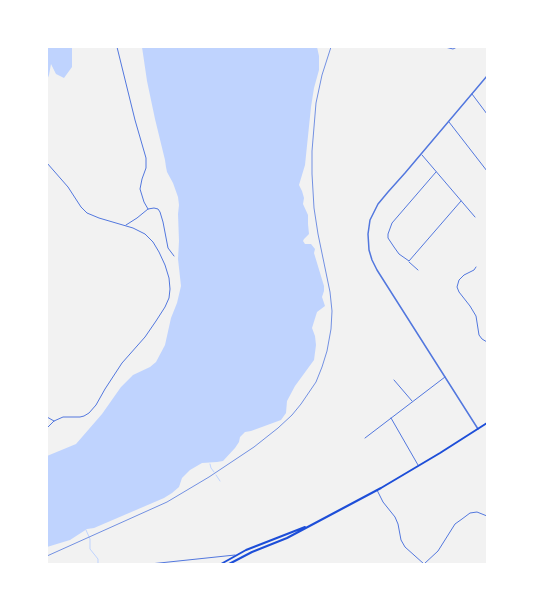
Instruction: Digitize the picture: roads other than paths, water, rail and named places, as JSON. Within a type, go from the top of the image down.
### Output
[{"type":"main road","points":[[229,564],[252,552],[287,538],[377,489],[419,466],[487,423]]},
{"type":"main road","points":[[221,564],[252,547],[310,525]]},
{"type":"street","points":[[118,47],[134,120],[146,158],[146,168],[140,189],[148,209]]},
{"type":"street","points":[[445,47],[453,49],[457,47]]},
{"type":"street","points":[[478,429],[385,283],[372,260],[369,250],[368,234],[370,220],[378,204],[487,76]]},
{"type":"street","points":[[472,94],[487,114]]},
{"type":"street","points":[[449,121],[487,171]]},
{"type":"street","points":[[421,154],[475,217]]},
{"type":"street","points":[[47,163],[68,187],[81,207],[87,213],[133,228],[145,234],[153,242],[159,252],[169,278],[170,289],[169,298],[156,321],[145,337],[122,363],[96,405],[89,413],[80,417],[63,417],[54,421],[47,428]]},
{"type":"street","points":[[418,270],[399,254],[388,238],[388,234],[392,223],[436,172]]},
{"type":"street","points":[[409,261],[461,201]]},
{"type":"street","points":[[126,226],[148,209],[158,209],[163,222],[168,248],[174,256]]},
{"type":"street","points":[[476,267],[459,280],[457,287],[476,316],[479,335],[487,342]]},
{"type":"street","points":[[365,438],[445,377]]},
{"type":"street","points":[[394,380],[413,402]]},
{"type":"street","points":[[47,417],[54,421]]},
{"type":"street","points":[[391,418],[419,466]]},
{"type":"street","points":[[377,489],[383,502],[395,517],[401,540],[405,547],[424,564],[445,542],[455,524],[470,513],[477,512],[487,516]]},
{"type":"street","points":[[150,564],[236,555]]},
{"type":"water","points":[[47,47],[72,47],[72,67],[64,78],[56,74],[51,64],[47,80]]},
{"type":"water","points":[[142,47],[317,47],[319,56],[319,70],[311,107],[305,165],[299,185],[304,198],[303,204],[308,215],[309,234],[303,241],[305,244],[311,244],[315,249],[314,253],[324,286],[322,297],[325,306],[317,312],[312,328],[316,345],[314,360],[295,386],[287,401],[286,413],[281,420],[245,432],[240,437],[235,448],[223,461],[202,463],[190,470],[182,478],[179,487],[164,498],[94,528],[87,529],[70,540],[47,547],[47,456],[76,444],[102,414],[121,387],[133,375],[150,367],[156,362],[165,345],[171,318],[177,303],[181,286],[178,259],[178,197],[167,172],[147,81]]},
{"type":"waterway","points":[[210,464],[214,472]]},
{"type":"waterway","points":[[216,475],[220,481]]},
{"type":"waterway","points":[[86,530],[90,539],[90,549],[98,559],[98,564]]},
{"type":"railway","points":[[47,556],[167,502],[209,477],[254,447],[278,428],[292,415],[316,382],[327,351],[331,329],[332,311],[330,292],[314,208],[312,151],[316,103],[322,75],[331,47]]}]
